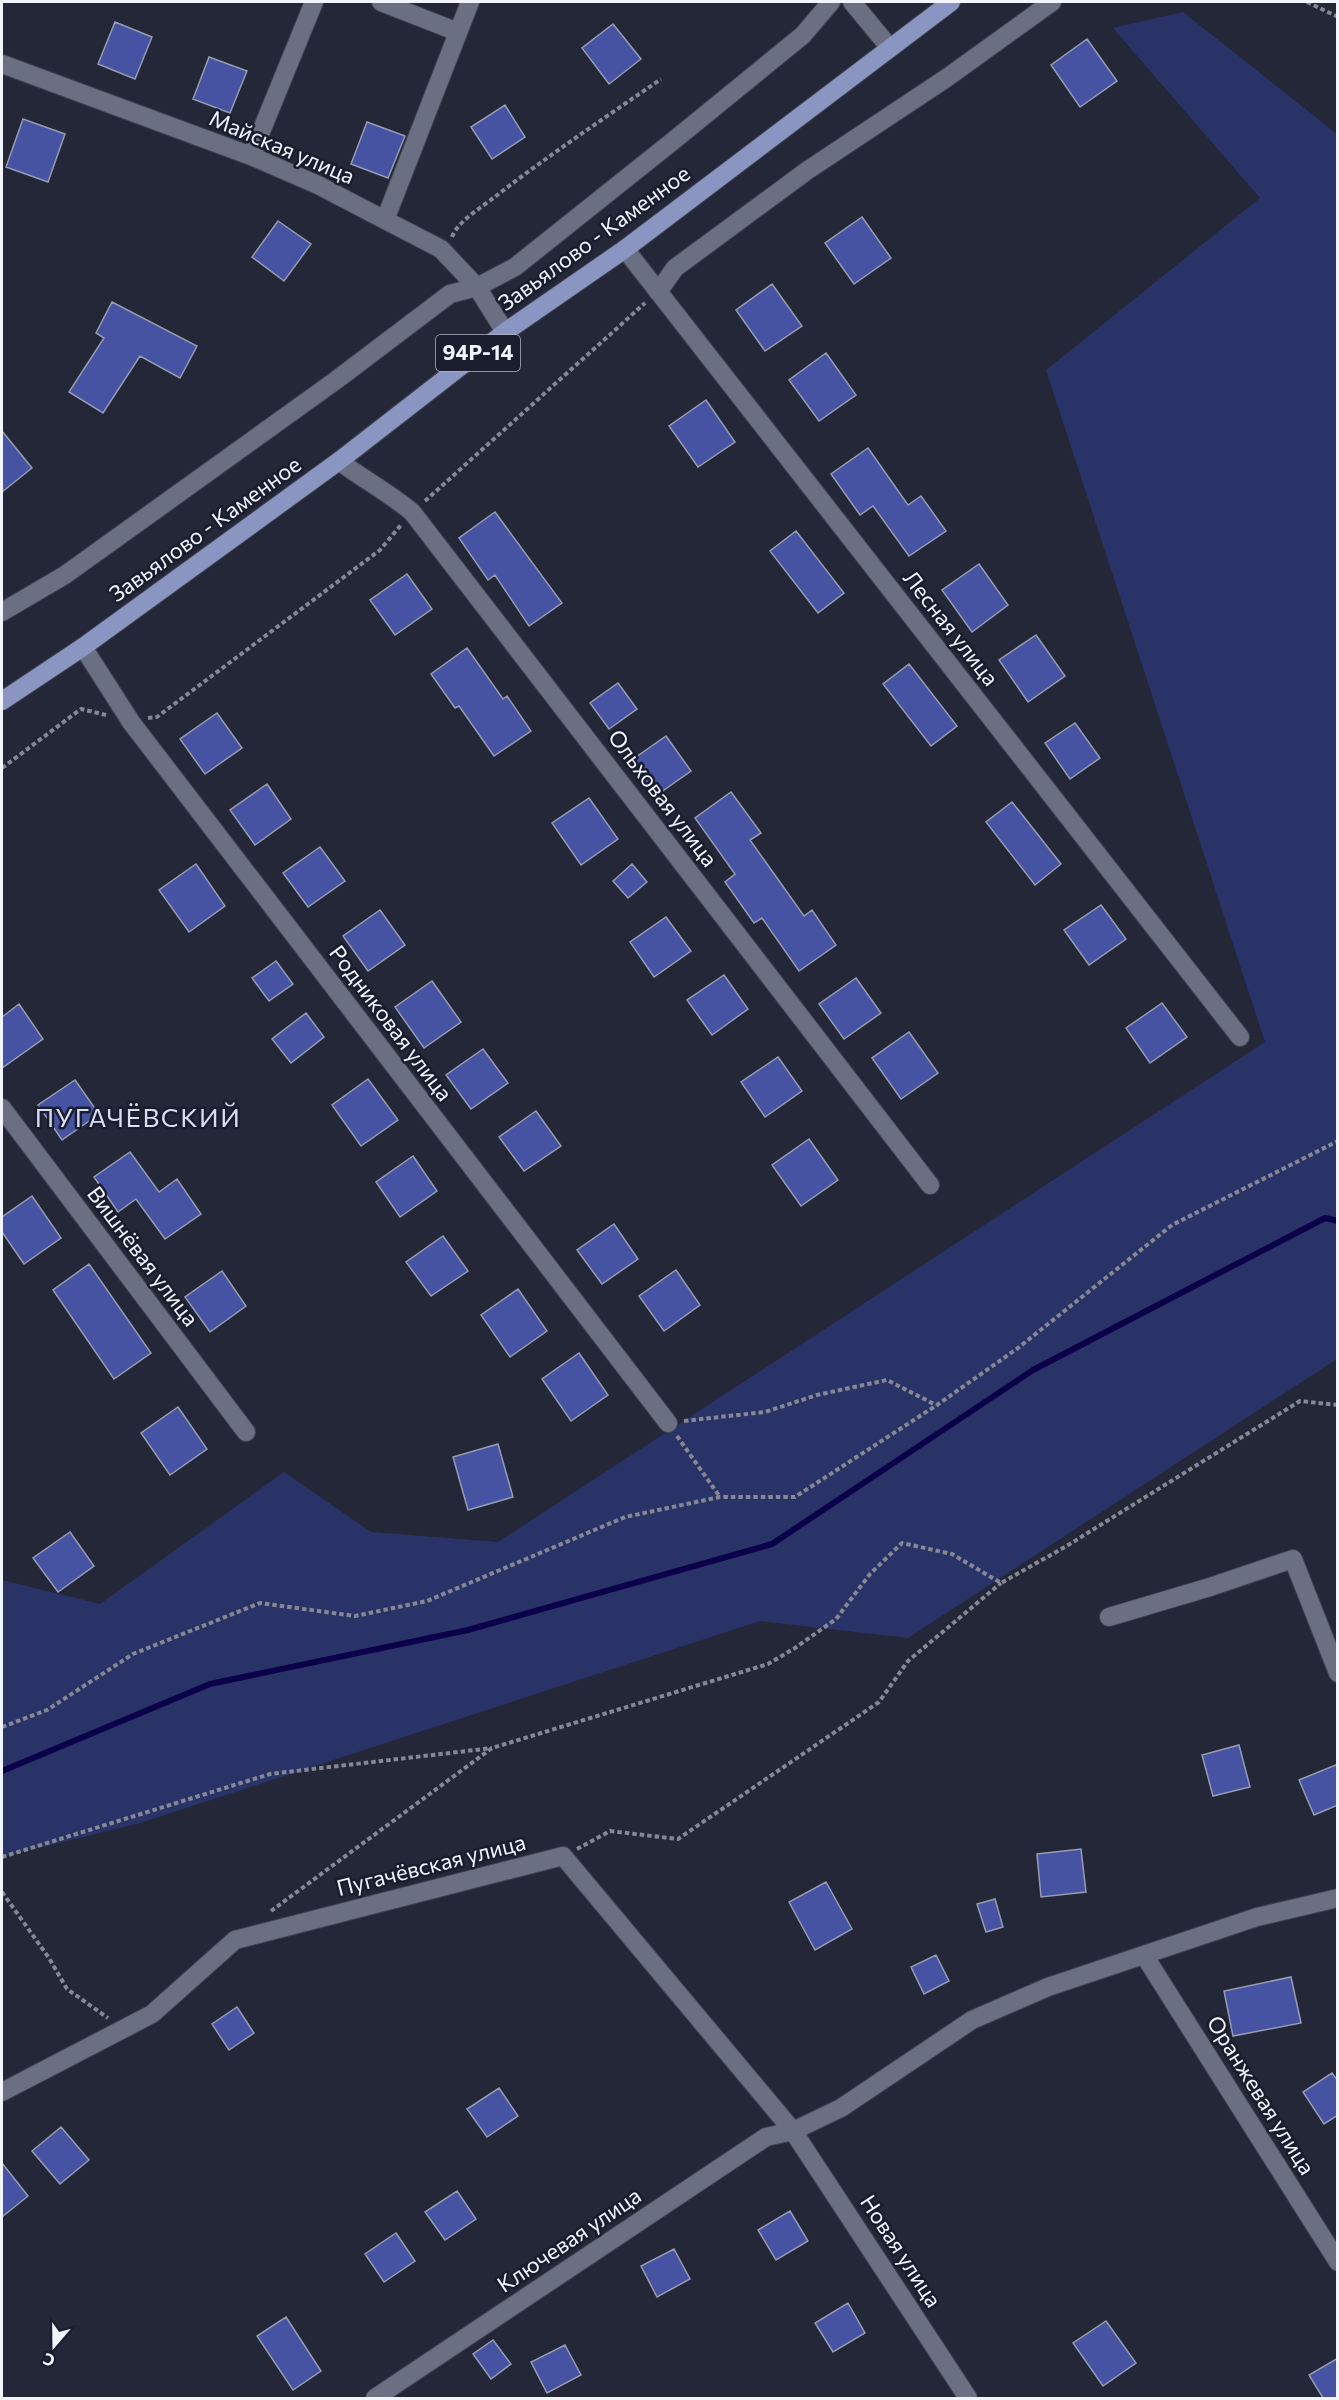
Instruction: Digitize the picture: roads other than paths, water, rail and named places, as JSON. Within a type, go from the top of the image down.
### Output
[{"type":"main road","name":"Завьялово - Каменное","points":[[2,701],[83,647],[339,461],[505,332],[625,249],[951,2]]},
{"type":"street","points":[[251,156],[314,2]]},
{"type":"street","points":[[381,2],[458,32]]},
{"type":"street","points":[[385,220],[470,2]]},
{"type":"street","points":[[2,612],[65,575],[335,381],[450,294],[477,287],[515,267],[803,35],[831,2]]},
{"type":"street","points":[[657,292],[675,268],[798,177],[948,77],[1052,2]]},
{"type":"street","points":[[855,4],[890,48]]},
{"type":"street","name":"Майская улица","points":[[2,64],[251,156],[318,185],[441,249],[477,287],[505,332]]},
{"type":"street","name":"Лесная улица","points":[[625,249],[1240,1037]]},
{"type":"street","name":"Ольховая улица","points":[[339,461],[364,480],[387,492],[412,512],[930,1185]]},
{"type":"street","name":"Родниковая улица","points":[[83,647],[131,722],[668,1424]]},
{"type":"street","name":"Вишнёвая улица","points":[[2,1108],[246,1432]]},
{"type":"street","points":[[1109,1617],[1293,1559],[1338,1673]]},
{"type":"street","name":"Пугачёвская улица","points":[[2,2092],[152,2014],[235,1940],[563,1856],[793,2131]]},
{"type":"street","name":"Ключевая улица","points":[[375,2398],[766,2137],[793,2131],[841,2108],[972,2020],[1048,1987],[1144,1954],[1257,1917],[1338,1898]]},
{"type":"street","name":"Оранжевая улица","points":[[1144,1954],[1338,2262]]},
{"type":"street","name":"Новая улица","points":[[793,2131],[968,2398]]},
{"type":"waterway","points":[[2,1771],[210,1684],[468,1630],[772,1544],[1033,1370],[1325,1218],[1338,1221]]},
{"type":"district","name":"ПУГАЧЁВСКИЙ","points":[[138,1118]]}]
